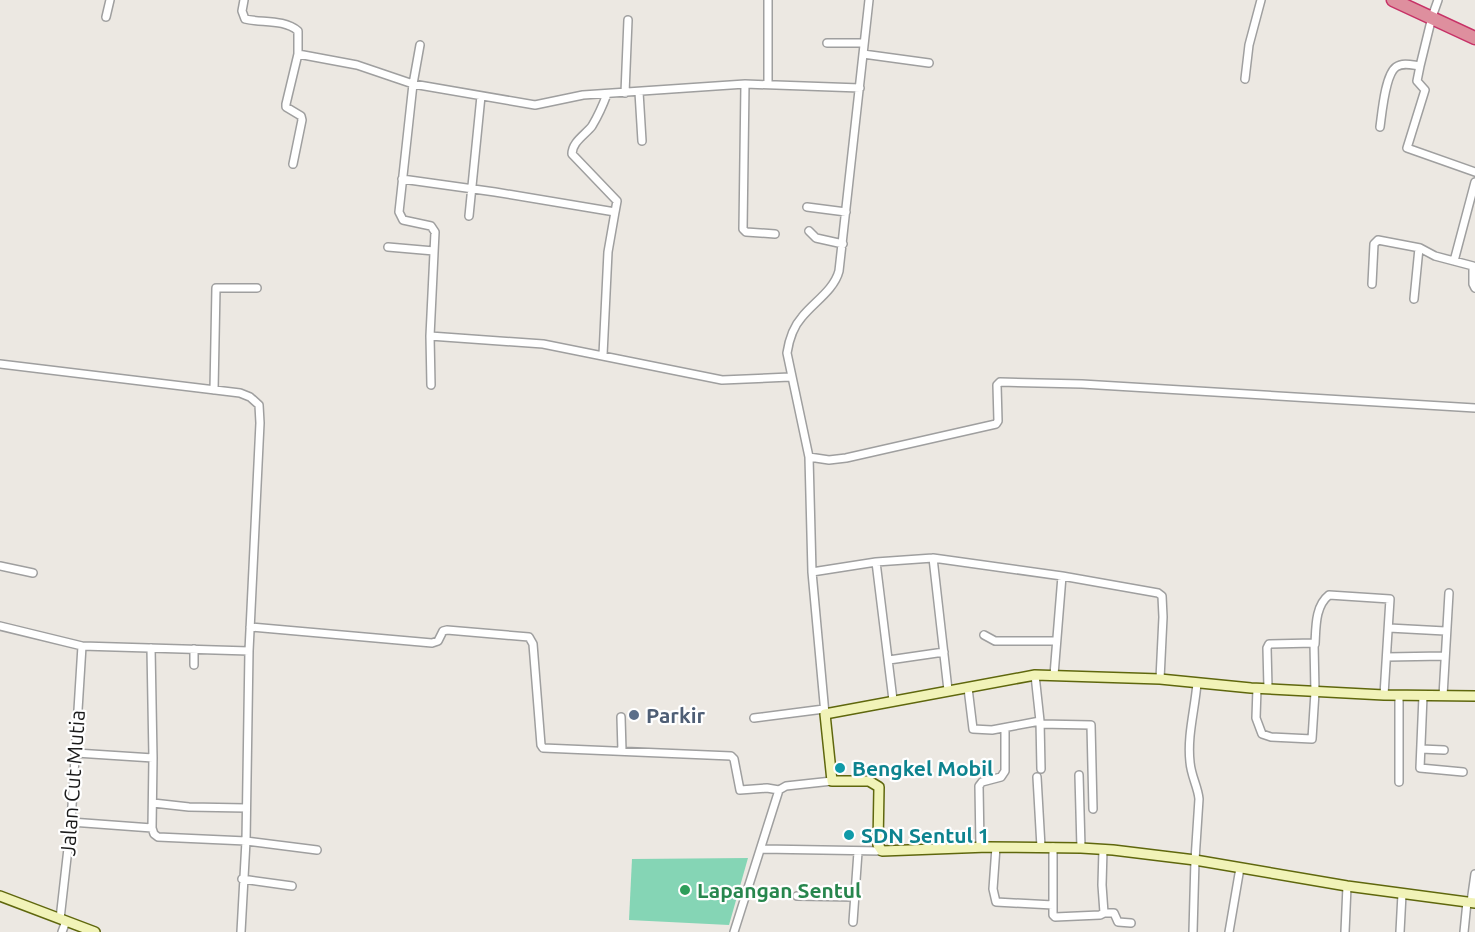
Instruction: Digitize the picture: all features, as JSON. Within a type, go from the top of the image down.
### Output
[{"type":"highway","points":[[1393,0],[1475,38]]},
{"type":"street","points":[[106,17],[110,0]]},
{"type":"street","points":[[244,0],[242,11],[245,19],[265,20],[297,29],[298,54],[286,104],[286,107],[301,116],[302,120],[293,164]]},
{"type":"street","points":[[768,0],[768,84]]},
{"type":"street","points":[[832,781],[812,572],[809,458],[790,377],[787,352],[789,340],[801,317],[837,277],[843,244],[869,0]]},
{"type":"street","points":[[1245,79],[1249,45],[1261,0]]},
{"type":"street","points":[[1438,0],[1417,81],[1425,90],[1407,148],[1475,171]]},
{"type":"street","points":[[625,93],[628,20]]},
{"type":"street","points":[[827,43],[864,43]]},
{"type":"street","points":[[420,45],[413,84],[399,215],[403,220],[433,228],[431,385]]},
{"type":"street","points":[[298,54],[357,65],[413,84],[535,105],[577,95],[745,84],[860,88]]},
{"type":"street","points":[[863,54],[929,63]]},
{"type":"street","points":[[1380,127],[1391,73],[1401,65],[1420,66]]},
{"type":"street","points":[[745,84],[742,229],[746,232],[775,234]]},
{"type":"street","points":[[639,92],[642,141]]},
{"type":"street","points":[[603,355],[608,252],[617,201],[572,154],[574,145],[584,136],[599,114],[606,94]]},
{"type":"street","points":[[469,216],[480,96]]},
{"type":"street","points":[[402,179],[615,212]]},
{"type":"street","points":[[1454,261],[1475,182]]},
{"type":"street","points":[[807,207],[846,212]]},
{"type":"street","points":[[809,231],[816,238],[843,244]]},
{"type":"street","points":[[1372,284],[1376,240],[1419,248],[1473,266],[1475,288]]},
{"type":"street","points":[[388,247],[434,251]]},
{"type":"street","points":[[1414,299],[1419,248]]},
{"type":"street","points":[[214,390],[216,288],[256,288]]},
{"type":"street","points":[[430,336],[520,341],[603,355],[722,380],[790,377]]},
{"type":"street","points":[[0,364],[248,395],[258,403],[260,408],[249,651],[246,841],[242,879],[241,932]]},
{"type":"street","points":[[809,458],[829,460],[846,458],[996,424],[1000,382],[1093,385],[1475,408]]},
{"type":"street","points":[[812,572],[876,562],[933,558],[1062,576],[1161,594],[1163,617],[1160,680]]},
{"type":"street","points":[[933,558],[948,690]]},
{"type":"street","points":[[876,562],[893,700]]},
{"type":"street","points":[[0,566],[33,573]]},
{"type":"street","points":[[1054,675],[1062,576]]},
{"type":"street","points":[[1443,696],[1445,630],[1449,593]]},
{"type":"street","points":[[1257,688],[1257,723],[1262,734],[1271,737],[1313,738],[1315,644],[1319,608],[1325,598],[1332,594],[1390,599],[1384,695]]},
{"type":"street","points":[[0,626],[82,646],[249,651]]},
{"type":"street","points":[[250,627],[432,643],[438,641],[443,631],[447,630],[529,637],[533,644],[542,747],[546,749],[732,756],[740,790],[767,788],[779,790],[786,786],[832,781],[869,781],[879,787],[878,845],[882,852]]},
{"type":"street","points":[[1389,628],[1445,630]]},
{"type":"street","points":[[984,634],[995,641],[1056,641]]},
{"type":"street","points":[[1268,688],[1267,648],[1269,644],[1315,644]]},
{"type":"street","name":"Jalan Cut Mutia","points":[[62,932],[82,646]]},
{"type":"street","points":[[151,648],[152,828],[154,834],[158,837],[246,841],[317,850]]},
{"type":"street","points":[[194,649],[195,665]]},
{"type":"street","points":[[889,660],[944,652]]},
{"type":"street","points":[[1387,657],[1444,656]]},
{"type":"street","points":[[754,718],[824,711],[1035,675],[1160,680],[1315,692],[1475,696]]},
{"type":"street","points":[[1035,675],[1040,723],[1041,769]]},
{"type":"street","points":[[1193,932],[1199,799],[1198,790],[1191,776],[1189,751],[1197,683]]},
{"type":"street","points":[[968,688],[973,729],[992,730],[1040,723],[1092,725],[1093,809]]},
{"type":"street","points":[[1399,695],[1399,782]]},
{"type":"street","points":[[1423,696],[1420,768],[1463,772]]},
{"type":"street","points":[[621,717],[622,751]]},
{"type":"street","points":[[980,847],[979,786],[981,782],[1001,777],[1005,771],[1005,728]]},
{"type":"street","points":[[1421,749],[1444,750]]},
{"type":"street","points":[[76,753],[153,758]]},
{"type":"street","points":[[1079,775],[1082,848]]},
{"type":"street","points":[[1037,777],[1041,847]]},
{"type":"street","points":[[734,932],[779,790]]},
{"type":"street","points":[[153,803],[189,807],[246,807]]},
{"type":"street","points":[[71,822],[152,828]]},
{"type":"street","points":[[762,849],[858,852],[980,847],[1103,849],[1195,860],[1347,886],[1471,902]]},
{"type":"street","points":[[996,847],[993,889],[996,902],[1053,905]]},
{"type":"street","points":[[1053,847],[1053,915],[1055,917],[1114,913],[1118,922],[1131,923]]},
{"type":"street","points":[[1103,849],[1104,913]]},
{"type":"street","points":[[853,922],[858,852]]},
{"type":"street","points":[[1229,932],[1240,868]]},
{"type":"street","points":[[1464,932],[1475,874]]},
{"type":"street","points":[[242,879],[292,886]]},
{"type":"street","points":[[1345,932],[1347,886]]},
{"type":"street","points":[[1400,932],[1402,894]]},
{"type":"street","points":[[0,896],[95,932]]},
{"type":"street","points":[[797,896],[855,897]]},
{"type":"green space","name":"Lapangan Sentul","points":[[748,858],[729,925],[629,920],[632,859]]},
{"type":"place","name":"Parkir","points":[[634,715]]},
{"type":"place","name":"Bengkel Mobil","points":[[840,768]]},
{"type":"place","name":"SDN Sentul 1","points":[[849,835]]},
{"type":"place","name":"Lapangan Sentul","points":[[685,890]]}]
